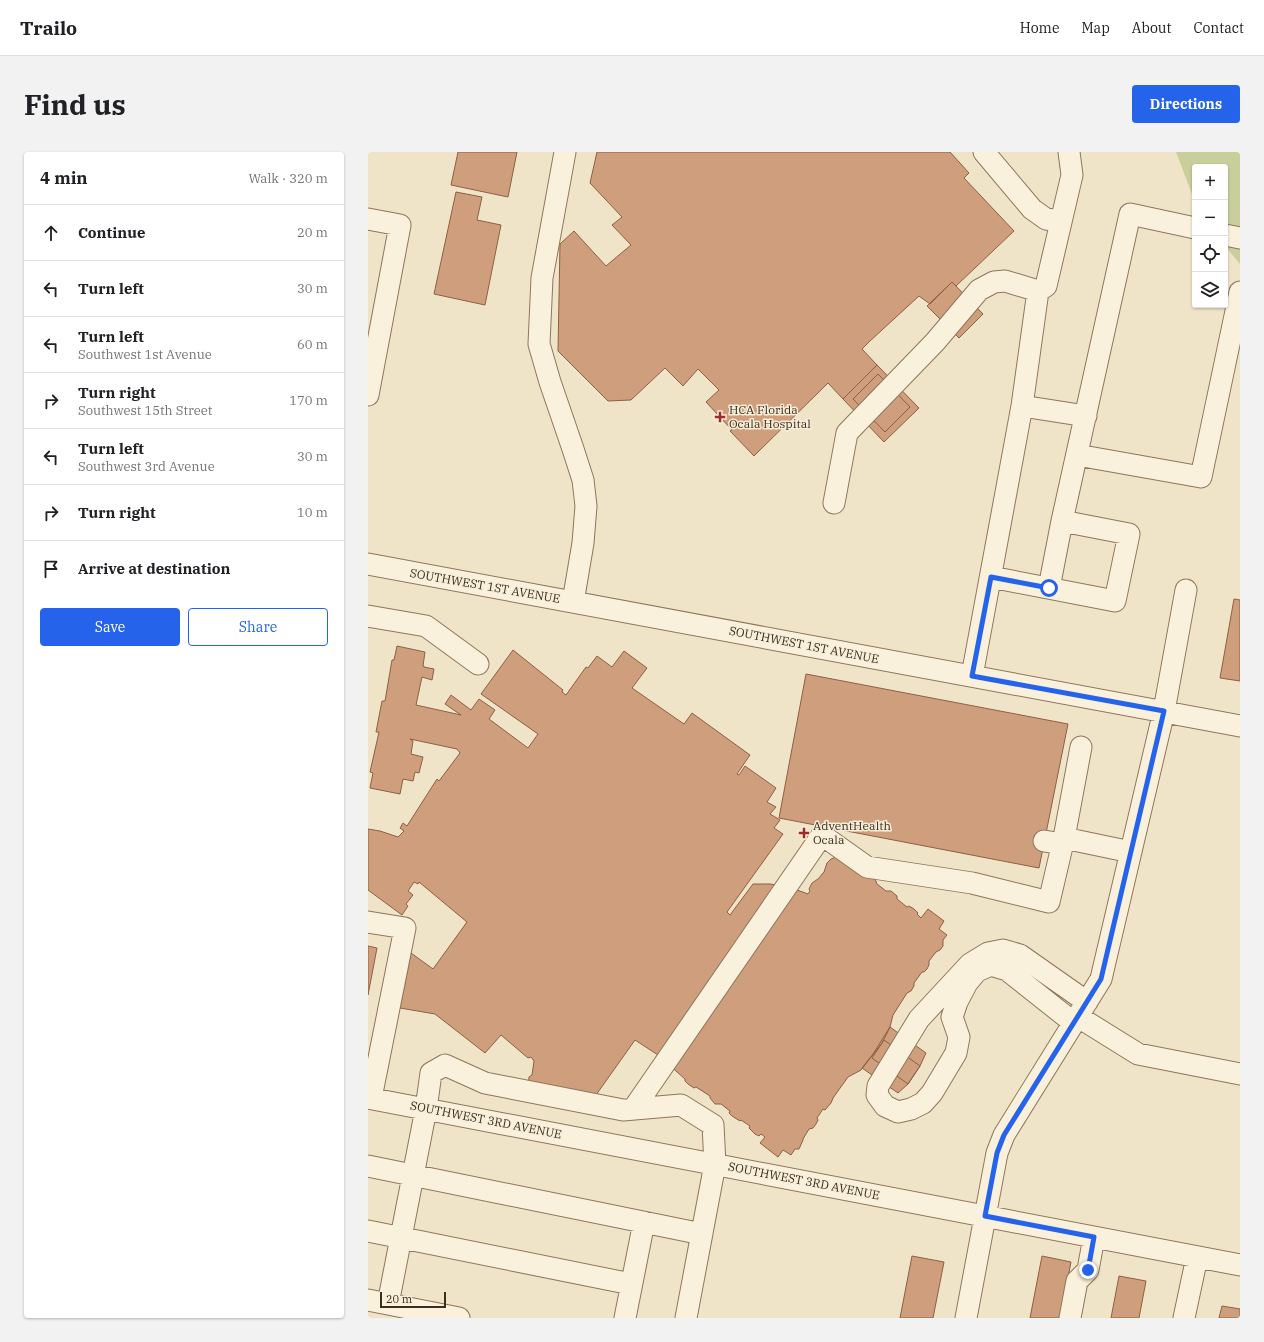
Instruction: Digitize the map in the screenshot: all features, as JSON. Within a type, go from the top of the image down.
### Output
[{"type":"street","points":[[565,152],[542,278],[539,344],[550,382],[583,480],[586,506],[583,543],[573,602]]},
{"type":"street","points":[[984,152],[1032,209],[1046,218],[1061,221]]},
{"type":"street","points":[[834,503],[847,433],[935,342],[979,290],[994,282],[1005,281],[1038,291],[1046,286],[1072,175],[1068,152]]},
{"type":"street","points":[[1049,588],[1062,521],[1130,214],[1192,227]]},
{"type":"street","points":[[368,219],[400,225],[368,395]]},
{"type":"street","points":[[1228,236],[1240,238]]},
{"type":"street","points":[[972,676],[1022,406],[1038,291]]},
{"type":"street","points":[[1077,455],[1201,477],[1240,292]]},
{"type":"street","points":[[1022,406],[1086,416]]},
{"type":"street","points":[[991,577],[1116,601],[1129,534],[1062,521]]},
{"type":"street","name":"SOUTHWEST 1ST AVENUE","points":[[368,564],[1240,726]]},
{"type":"street","points":[[966,1318],[997,1153],[1004,1135],[1101,979],[1164,711],[1186,590]]},
{"type":"street","points":[[368,616],[426,626],[478,664]]},
{"type":"street","points":[[634,1108],[822,835],[839,838],[867,867],[972,883],[1049,902],[1057,841],[1074,754]]},
{"type":"street","points":[[1057,841],[1131,852]]},
{"type":"street","points":[[368,922],[405,928],[369,1098]]},
{"type":"street","points":[[1079,1014],[1020,954],[1003,950],[988,954],[970,964],[919,1019],[878,1086],[877,1094],[885,1106],[898,1112],[911,1109],[923,1103],[932,1093],[956,1053],[959,1037],[952,1017],[957,1002],[967,982],[977,971],[991,965],[1007,970],[1079,1014],[1138,1054],[1240,1074]]},
{"type":"street","points":[[460,1318],[378,1302],[401,1237],[426,1109],[431,1073],[445,1065],[485,1083],[623,1110],[681,1105],[713,1125],[715,1164],[686,1318]]},
{"type":"street","name":"SOUTHWEST 3RD AVENUE","points":[[369,1098],[1240,1265]]},
{"type":"street","points":[[368,1166],[702,1234]]},
{"type":"street","points":[[625,1318],[644,1222]]},
{"type":"street","points":[[368,1231],[631,1284]]},
{"type":"street","points":[[1070,1318],[1078,1281],[1088,1270],[1094,1237]]},
{"type":"street","points":[[1184,1318],[1197,1257]]},
{"type":"green space","points":[[1176,152],[1240,152],[1240,264],[1228,250],[1228,164],[1192,164],[1192,194]]},
{"type":"building","points":[[458,152],[517,152],[508,197],[451,185]]},
{"type":"building","name":"HCA Florida Ocala Hospital","points":[[597,152],[950,152],[969,173],[964,178],[1014,231],[956,286],[952,282],[930,304],[919,296],[870,341],[862,349],[877,365],[843,399],[828,383],[754,456],[730,431],[732,430],[706,402],[719,390],[698,369],[683,386],[665,368],[631,400],[608,401],[558,351],[560,244],[574,231],[606,266],[631,245],[612,225],[622,217],[590,183]]},
{"type":"building","points":[[456,192],[482,197],[477,220],[501,225],[485,305],[434,294]]},
{"type":"building","points":[[952,282],[983,314],[959,338],[927,306]]},
{"type":"building","points":[[877,365],[919,408],[884,442],[843,399]]},
{"type":"building","points":[[878,374],[910,407],[885,432],[853,399]]},
{"type":"building","points":[[1234,599],[1240,600],[1240,681],[1220,678]]},
{"type":"building","name":"AdventHealth Ocala","points":[[397,646],[425,652],[423,666],[434,669],[432,680],[422,677],[416,705],[461,715],[445,704],[451,695],[471,710],[479,699],[495,710],[489,719],[528,748],[538,734],[481,694],[513,650],[563,690],[562,692],[566,695],[586,667],[588,668],[597,656],[612,667],[624,651],[647,668],[632,688],[684,724],[692,713],[750,755],[737,774],[739,775],[745,766],[776,788],[767,802],[776,807],[770,814],[780,820],[774,828],[783,834],[727,912],[730,915],[753,884],[770,884],[789,887],[808,894],[812,883],[818,879],[824,872],[827,863],[837,854],[870,875],[877,884],[886,891],[891,891],[897,896],[897,899],[907,907],[909,906],[914,909],[921,918],[928,909],[944,921],[939,929],[947,935],[943,940],[943,946],[929,961],[927,969],[922,972],[914,983],[911,991],[907,993],[893,1015],[890,1027],[882,1043],[861,1070],[848,1077],[831,1103],[825,1110],[823,1109],[813,1128],[809,1129],[799,1149],[795,1149],[791,1155],[783,1150],[778,1157],[760,1143],[765,1137],[761,1134],[759,1136],[755,1134],[749,1128],[750,1126],[732,1116],[729,1113],[730,1111],[721,1104],[715,1104],[710,1096],[688,1084],[685,1079],[658,1055],[635,1040],[596,1095],[527,1101],[529,1077],[532,1075],[534,1061],[531,1057],[528,1058],[501,1035],[485,1053],[435,1014],[400,1008],[411,953],[433,969],[467,922],[419,882],[418,884],[414,882],[408,891],[413,895],[406,904],[408,906],[402,915],[368,890],[368,829],[398,837],[404,831],[400,828],[403,823],[407,826],[437,779],[439,781],[460,753],[457,749],[410,739],[413,741],[411,754],[423,757],[419,773],[415,772],[413,781],[403,779],[400,794],[370,788],[373,773],[370,772],[379,732],[376,732],[382,701],[385,701],[392,660],[394,660]]},
{"type":"building","points":[[806,674],[1068,724],[1039,868],[779,818]]},
{"type":"building","points":[[368,946],[377,948],[368,995]]},
{"type":"building","points":[[890,1027],[926,1053],[920,1066],[908,1084],[898,1093],[862,1068]]},
{"type":"building","points":[[884,1040],[920,1066],[908,1084],[872,1058]]},
{"type":"building","points":[[912,1256],[944,1262],[933,1318],[900,1318]]},
{"type":"building","points":[[1042,1256],[1071,1262],[1060,1318],[1030,1318]]},
{"type":"building","points":[[1119,1276],[1146,1281],[1139,1318],[1111,1318]]},
{"type":"building","points":[[1222,1306],[1240,1309],[1240,1318],[1219,1318]]},
{"type":"place","name":"HCA Florida Ocala Hospital","points":[[720,417]]},
{"type":"place","name":"AdventHealth Ocala","points":[[804,833]]},
{"type":"route","points":[[1049,588],[991,577],[972,676],[1164,711],[1101,979],[1004,1135],[997,1153],[985,1216],[1094,1237],[1088,1270]]}]
